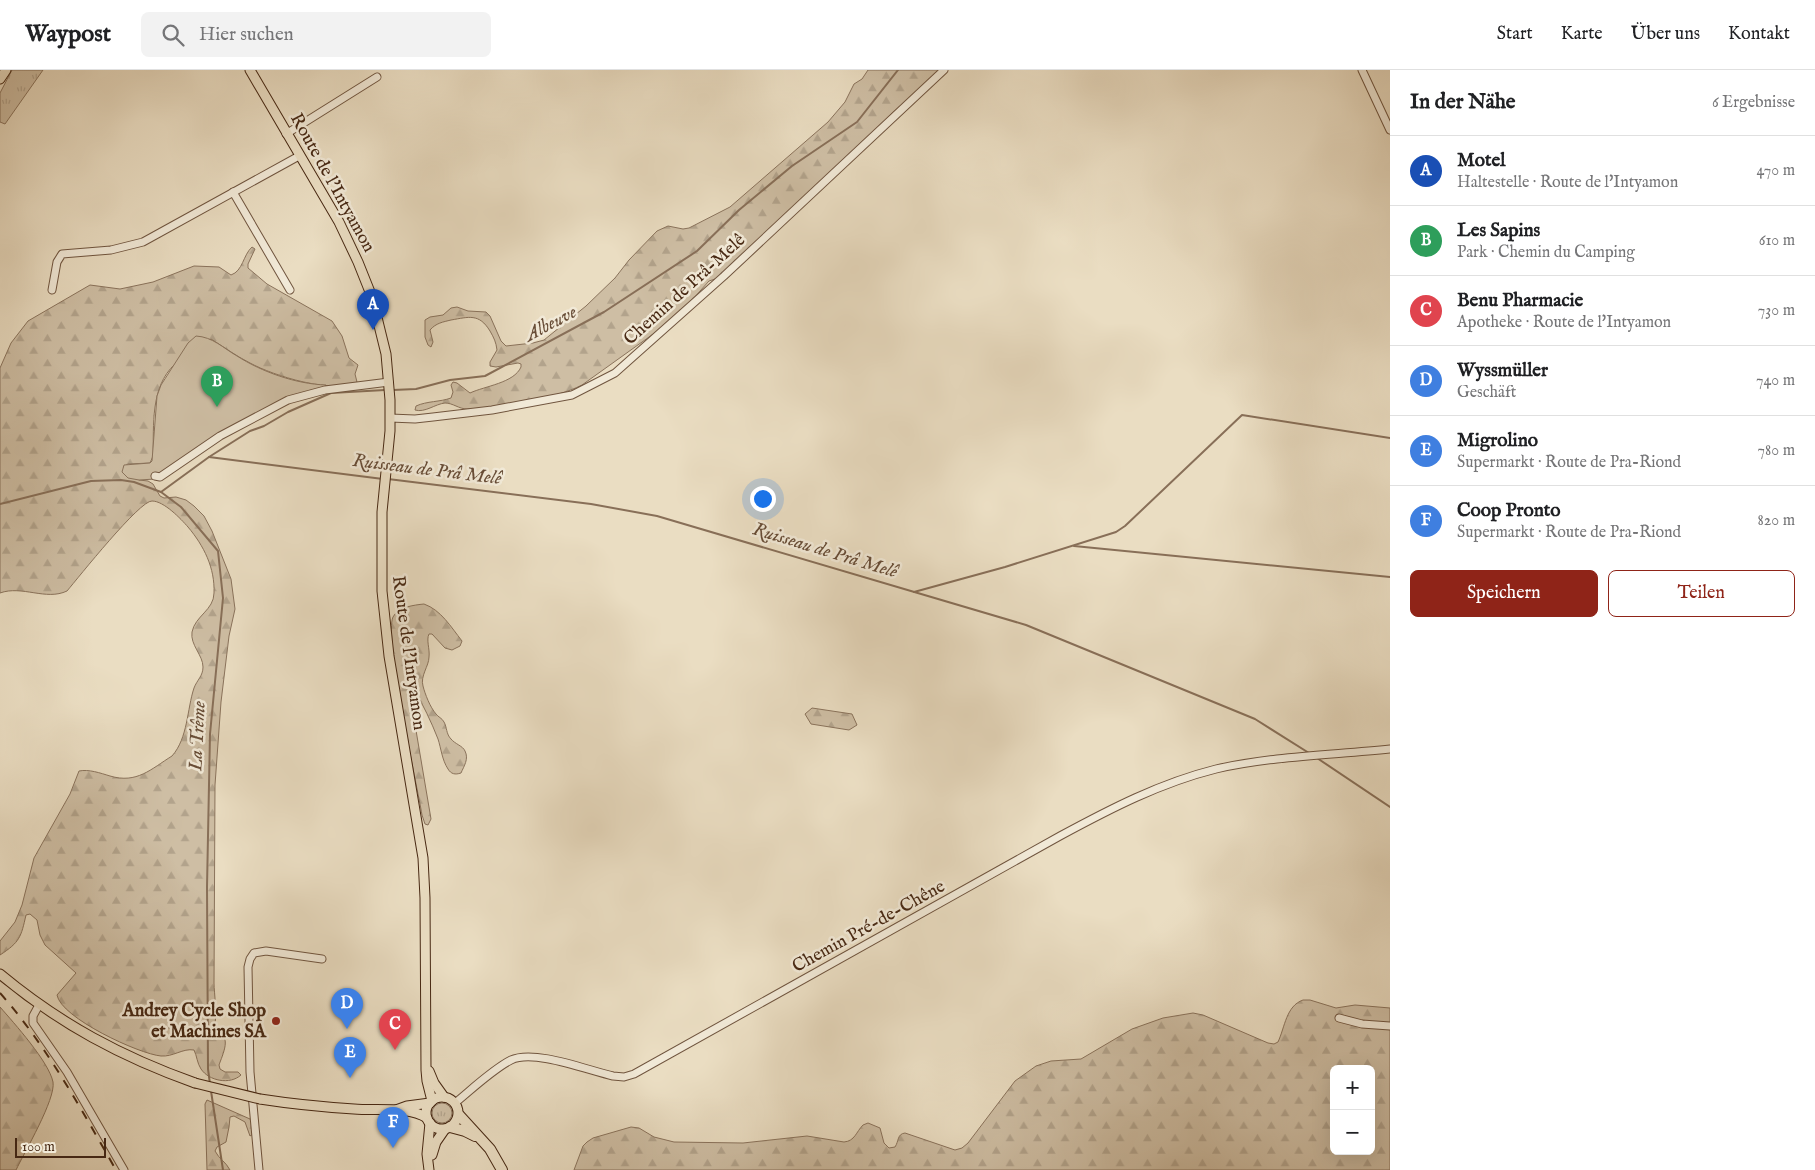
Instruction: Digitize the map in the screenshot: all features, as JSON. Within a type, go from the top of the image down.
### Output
[{"type":"highway","points":[[459,1115],[495,1156],[502,1170]]},
{"type":"highway","points":[[448,1128],[465,1131],[482,1140]]},
{"type":"main road","points":[[0,79],[6,70]]},
{"type":"main road","name":"Route de l'Intyamon","points":[[250,70],[339,222],[372,297],[386,354],[390,418],[380,543],[383,610],[423,865],[426,1061],[431,1102]]},
{"type":"main road","points":[[0,974],[39,1005],[106,1046],[146,1065],[195,1083],[260,1099],[314,1106],[365,1110],[396,1110],[417,1114],[438,1128],[448,1128]]},
{"type":"main road","name":"Route de l'Intyamon","points":[[426,1061],[434,1083],[444,1096]]},
{"type":"main road","points":[[444,1096],[455,1103],[459,1115],[457,1121],[448,1128],[434,1146],[430,1170],[427,1154],[430,1129],[427,1109],[437,1097],[444,1096]]},
{"type":"main road","points":[[396,1110],[431,1102]]},
{"type":"street","name":"Chemin de Prâ-Melê","points":[[390,418],[414,420],[433,418],[492,410],[572,395],[615,373],[724,276],[944,70]]},
{"type":"street","points":[[1362,70],[1390,130]]},
{"type":"street","points":[[286,134],[377,77]]},
{"type":"street","points":[[52,290],[57,262],[62,254],[111,250],[143,242],[299,156]]},
{"type":"street","points":[[233,192],[290,290]]},
{"type":"street","points":[[155,476],[160,477],[167,473],[220,436],[283,402],[325,390],[389,383]]},
{"type":"street","name":"Chemin Pré-de-Chêne","points":[[455,1103],[506,1063],[522,1057],[538,1057],[613,1076],[624,1077],[634,1074],[1127,800],[1166,784],[1218,769],[1254,762],[1390,749]]},
{"type":"street","points":[[259,1170],[250,1072],[248,967],[250,958],[254,953],[266,952],[322,959]]},
{"type":"street","points":[[39,1005],[32,1018],[33,1023],[67,1072],[124,1170]]},
{"type":"street","points":[[1339,1018],[1362,1024],[1390,1026]]},
{"type":"green space","points":[[12,70],[43,70],[5,124],[0,122],[0,93]]},
{"type":"green space","points":[[868,70],[942,70],[890,115],[737,269],[730,274],[709,281],[683,310],[663,327],[582,385],[557,395],[494,407],[467,409],[445,403],[419,411],[415,410],[416,406],[420,404],[451,398],[453,392],[451,385],[453,382],[470,393],[512,377],[521,367],[521,364],[518,363],[496,367],[490,366],[490,362],[497,350],[496,345],[486,325],[478,319],[463,318],[440,323],[430,330],[433,342],[431,347],[428,345],[425,337],[425,320],[430,317],[443,315],[451,308],[457,307],[468,311],[486,312],[490,316],[501,341],[506,346],[544,340],[586,306],[615,278],[629,260],[657,231],[668,226],[683,229],[689,228],[730,207],[828,122],[845,102],[854,84],[862,79]]},
{"type":"green space","points":[[252,247],[255,249],[248,268],[267,284],[332,321],[342,336],[349,358],[358,365],[355,374],[357,382],[333,386],[318,385],[288,378],[250,363],[211,339],[179,360],[167,373],[161,384],[155,407],[153,456],[150,463],[128,464],[123,467],[139,480],[148,481],[153,484],[160,496],[186,500],[204,516],[231,579],[235,609],[229,636],[221,702],[215,785],[214,983],[216,1017],[214,1026],[203,1025],[199,1029],[199,1033],[206,1036],[220,1035],[224,1037],[225,1046],[219,1065],[220,1069],[225,1072],[238,1072],[241,1075],[226,1081],[214,1079],[205,1073],[200,1067],[194,1050],[186,1050],[165,1056],[150,1054],[119,1042],[72,1014],[62,1004],[57,995],[76,973],[45,945],[40,935],[37,920],[30,914],[26,915],[19,938],[0,955],[0,941],[15,922],[22,905],[34,858],[70,794],[79,771],[91,771],[120,778],[136,777],[172,756],[177,749],[184,732],[194,688],[203,670],[201,658],[193,641],[192,632],[194,626],[211,604],[214,584],[213,575],[204,550],[188,527],[172,511],[162,504],[152,501],[145,504],[135,513],[67,591],[59,594],[17,591],[0,593],[0,368],[11,343],[28,321],[90,285],[120,289],[153,282],[194,266],[219,267],[231,275],[241,266]]},
{"type":"green space","points":[[196,336],[213,341],[247,362],[268,372],[291,380],[326,385],[323,392],[281,406],[223,436],[175,471],[155,479],[139,480],[128,478],[122,472],[124,465],[150,463],[152,461],[157,396],[161,385],[188,343]]},
{"type":"green space","points":[[424,604],[436,610],[462,641],[460,646],[452,650],[445,648],[432,634],[429,634],[429,660],[422,682],[428,700],[437,715],[444,722],[449,737],[464,749],[466,754],[466,762],[461,773],[453,774],[449,771],[427,713],[414,689],[409,689],[431,819],[428,825],[425,824],[422,815],[408,744],[391,630],[395,614],[407,607]]},
{"type":"green space","points":[[812,708],[852,714],[857,725],[849,730],[811,724],[805,714]]},
{"type":"green space","points":[[1303,1000],[1310,1000],[1336,1008],[1355,1005],[1390,1008],[1390,1170],[574,1170],[583,1146],[587,1142],[593,1138],[631,1127],[639,1128],[654,1137],[674,1142],[743,1143],[807,1136],[844,1142],[853,1138],[863,1125],[868,1123],[880,1128],[884,1143],[889,1148],[895,1147],[899,1136],[905,1133],[955,1150],[962,1148],[968,1143],[1015,1081],[1036,1066],[1051,1061],[1081,1059],[1132,1029],[1163,1018],[1193,1013],[1203,1015],[1274,1044],[1278,1042],[1289,1012]]},
{"type":"green space","points":[[0,1007],[38,1054],[53,1082],[53,1090],[45,1113],[16,1170],[0,1170]]},
{"type":"green space","points":[[207,1100],[250,1119],[252,1122],[253,1134],[250,1136],[245,1122],[234,1116],[230,1117],[226,1142],[217,1147],[215,1151],[230,1170],[207,1170],[205,1104]]},
{"type":"green space","points":[[442,1103],[449,1106],[452,1113],[449,1120],[442,1123],[435,1120],[432,1113],[435,1106]]},
{"type":"waterway","name":"Albeuve","points":[[393,390],[416,389],[450,380],[485,376],[604,312],[697,251],[739,210],[792,166],[857,122],[898,70]]},
{"type":"waterway","name":"Albeuve","points":[[161,492],[209,457],[250,431],[264,426],[288,412],[331,393],[385,390]]},
{"type":"waterway","points":[[914,592],[1005,567],[1116,532],[1125,526],[1242,415],[1390,438]]},
{"type":"waterway","name":"Ruisseau de Prâ Melê","points":[[209,457],[383,479]]},
{"type":"waterway","name":"Ruisseau de Prâ Melê","points":[[388,479],[591,504],[657,516],[1026,625],[1255,719],[1309,753]]},
{"type":"waterway","name":"La Trême","points":[[0,504],[91,481],[121,480],[134,482],[161,492],[181,507],[218,551],[223,598],[210,734],[207,887],[208,1069],[210,1084]]},
{"type":"waterway","points":[[1074,546],[1390,577]]},
{"type":"waterway","name":"Ruisseau de Prâ Melê","points":[[1317,758],[1390,807]]},
{"type":"waterway","name":"La Trême","points":[[211,1091],[223,1170]]},
{"type":"railway","points":[[0,993],[48,1056],[116,1170]]},
{"type":"place","name":"Motel","points":[[373,330]]},
{"type":"place","name":"Les Sapins","points":[[217,407]]},
{"type":"place","name":"Andrey Cycle Shop et Machines SA","points":[[276,1021]]},
{"type":"place","name":"Wyssmüller","points":[[347,1029]]},
{"type":"place","name":"Benu Pharmacie","points":[[395,1050]]},
{"type":"place","name":"Migrolino","points":[[350,1078]]},
{"type":"place","name":"Coop Pronto","points":[[393,1148]]}]
